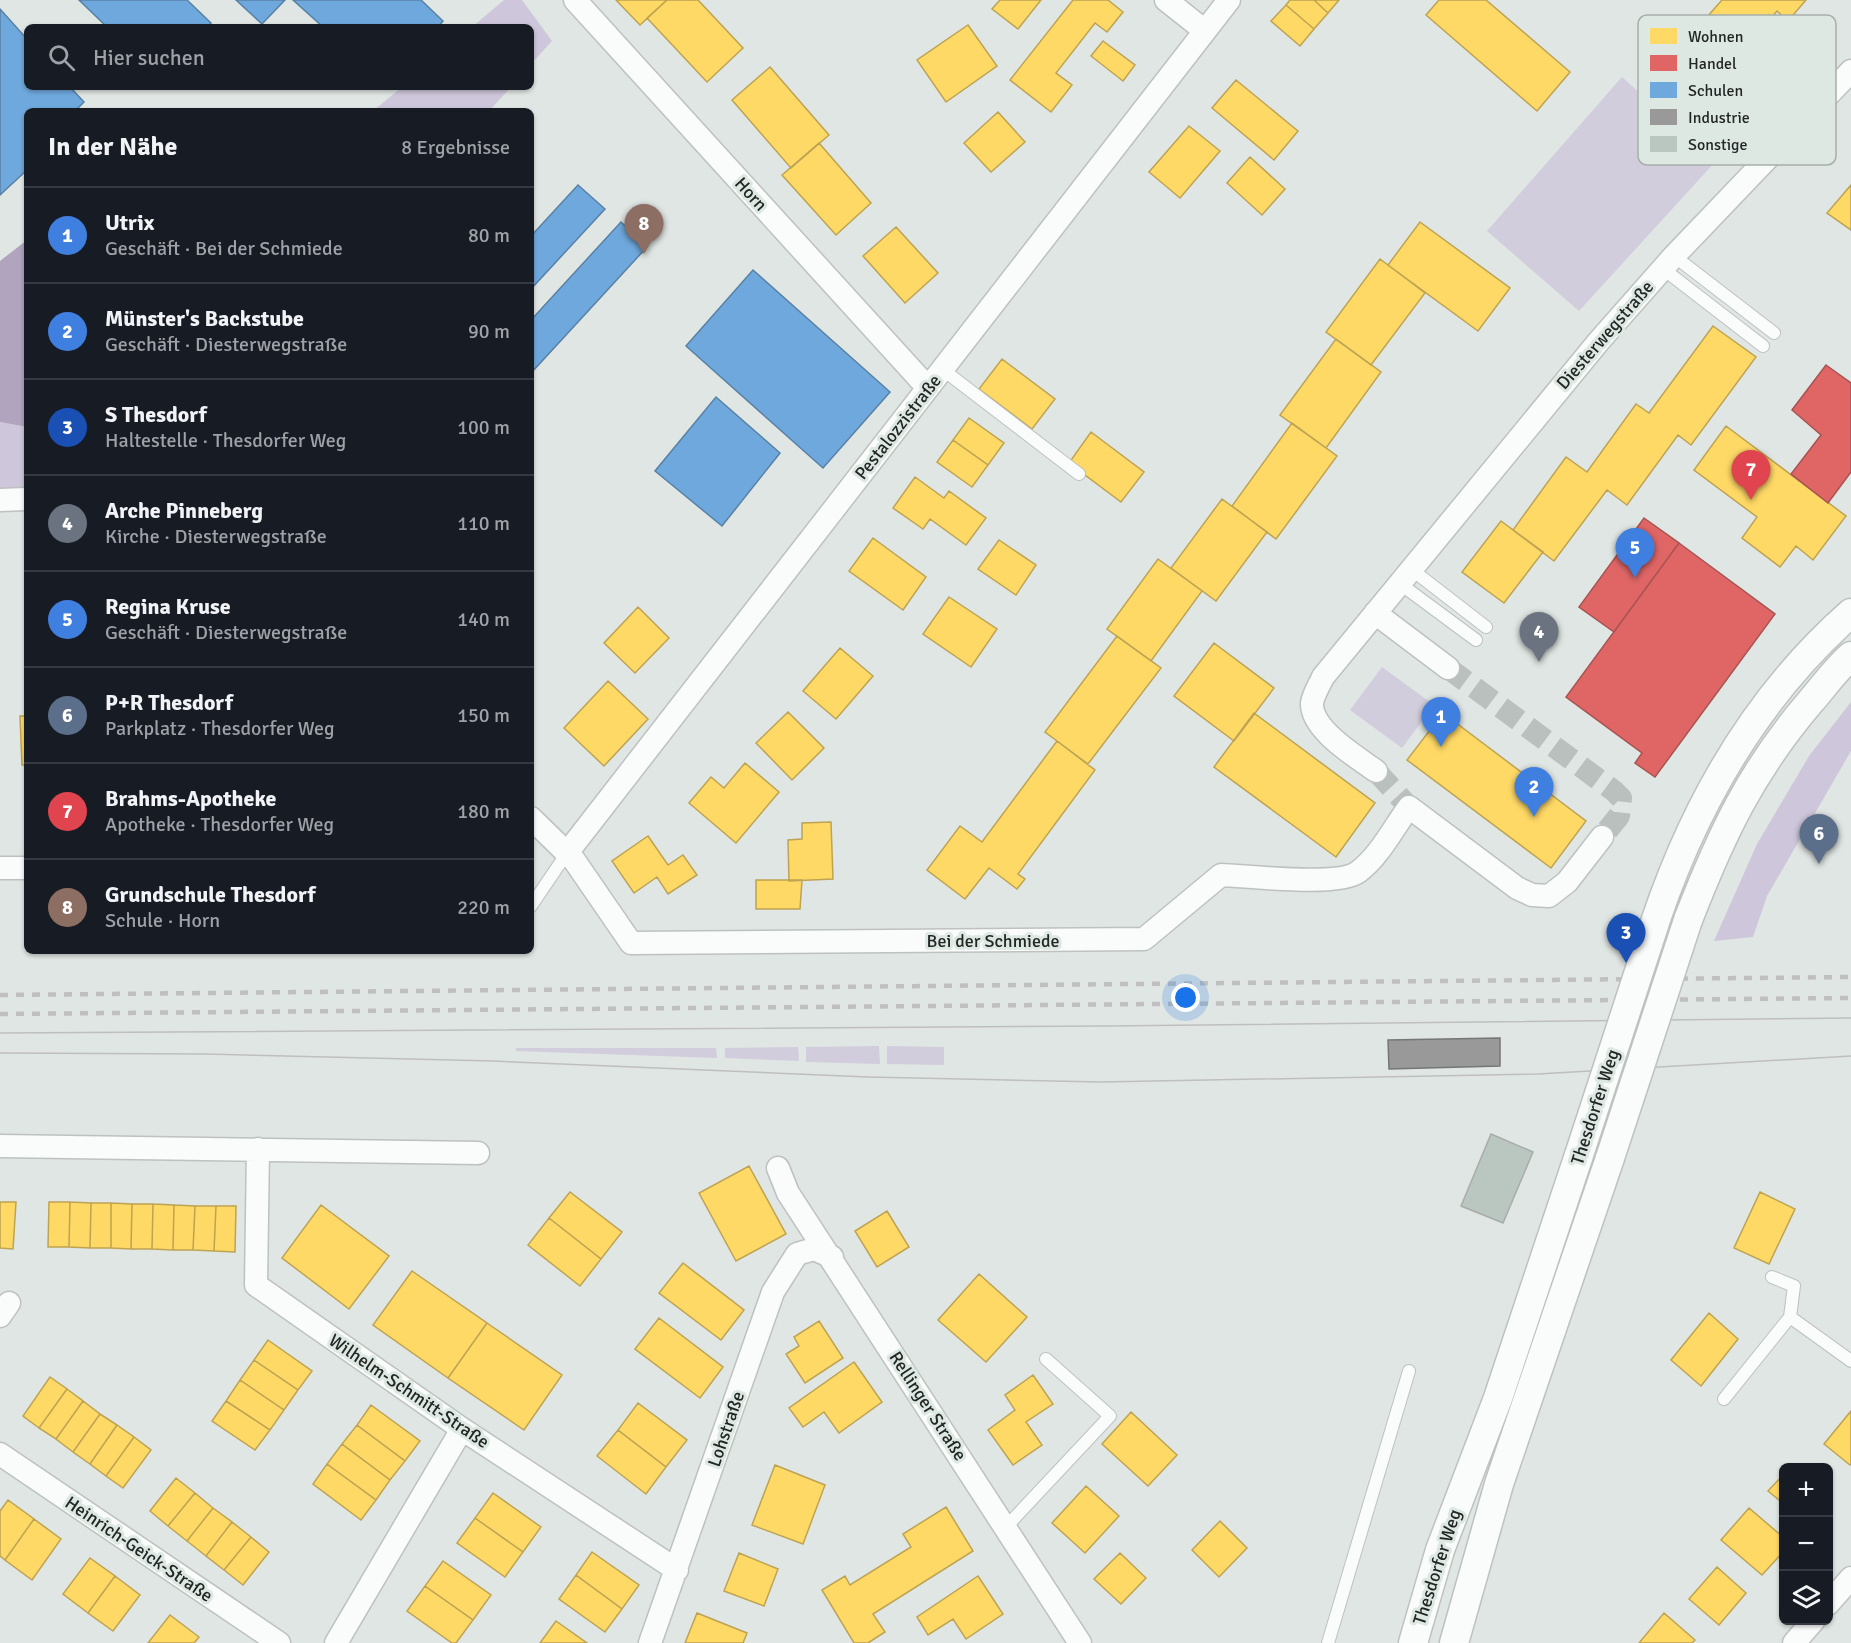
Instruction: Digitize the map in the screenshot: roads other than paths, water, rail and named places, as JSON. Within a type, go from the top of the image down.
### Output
[{"type":"street","name":"Horn","points":[[575,0],[928,388]]},
{"type":"street","points":[[1166,0],[1205,31]]},
{"type":"street","name":"Pestalozzistraße","points":[[567,853],[1229,0]]},
{"type":"street","name":"Diesterwegstraße","points":[[1836,87],[1851,71]]},
{"type":"street","name":"Diesterwegstraße","points":[[1376,771],[1326,733],[1317,719],[1312,703],[1323,676],[1599,341],[1668,262],[1761,165]]},
{"type":"street","points":[[0,500],[24,499]]},
{"type":"street","points":[[1375,612],[1448,668]]},
{"type":"street","name":"Thesdorfer Weg","points":[[1413,1643],[1440,1550],[1501,1388],[1657,916],[1720,772],[1787,678],[1826,634],[1851,613]]},
{"type":"street","name":"Thesdorfer Weg","points":[[1454,1643],[1499,1484],[1688,920],[1728,823],[1750,781],[1780,737],[1851,656]]},
{"type":"street","name":"Bei der Schmiede","points":[[567,853],[631,943],[1144,939],[1221,874],[1329,880],[1357,873],[1369,861],[1409,807],[1517,888],[1532,895],[1549,896],[1558,890],[1602,837]]},
{"type":"street","points":[[534,821],[567,853]]},
{"type":"street","points":[[0,868],[24,867]]},
{"type":"street","points":[[0,1146],[478,1153]]},
{"type":"street","name":"Wilhelm-Schmitt-Straße","points":[[258,1149],[256,1285],[462,1428],[677,1570]]},
{"type":"street","name":"Rellinger Straße","points":[[778,1168],[788,1193],[832,1257],[1080,1643]]},
{"type":"street","name":"Lohstraße","points":[[650,1643],[773,1292],[797,1254],[814,1249],[832,1257]]},
{"type":"street","points":[[336,1643],[462,1428]]},
{"type":"street","name":"Heinrich-Geick-Straße","points":[[0,1454],[279,1643]]},
{"type":"street","points":[[1833,1598],[1851,1578]]},
{"type":"street","points":[[1794,1643],[1810,1625]]},
{"type":"lane","points":[[1668,262],[1774,333]]},
{"type":"lane","points":[[1668,262],[1763,346]]},
{"type":"lane","points":[[942,369],[1079,474]]},
{"type":"lane","points":[[1405,576],[1486,627]]},
{"type":"lane","points":[[1405,576],[1476,640]]},
{"type":"lane","points":[[534,902],[567,853]]},
{"type":"lane","points":[[1724,1399],[1790,1317],[1794,1286],[1772,1277]]},
{"type":"lane","points":[[1790,1317],[1851,1361]]},
{"type":"lane","points":[[1006,1527],[1110,1416],[1046,1359]]},
{"type":"lane","points":[[1328,1643],[1409,1371]]},
{"type":"tunnel","points":[[1448,668],[1621,798],[1619,816],[1602,837]]},
{"type":"tunnel","points":[[1376,771],[1409,807]]},
{"type":"tram line","points":[[0,1033],[1106,1026],[1851,1018]]},
{"type":"tram line","points":[[0,1053],[204,1054],[493,1061],[868,1077],[1101,1082],[1538,1074],[1851,1056]]},
{"type":"railway","points":[[0,995],[1851,977]]},
{"type":"railway","points":[[0,1014],[1851,998]]},
{"type":"place","name":"Grundschule Thesdorf","points":[[644,254]]},
{"type":"place","name":"Brahms-Apotheke","points":[[1751,500]]},
{"type":"place","name":"Regina Kruse","points":[[1635,578]]},
{"type":"place","name":"Arche Pinneberg","points":[[1539,662]]},
{"type":"place","name":"Utrix","points":[[1441,747]]},
{"type":"place","name":"Münster's Backstube","points":[[1534,817]]},
{"type":"place","name":"P+R Thesdorf","points":[[1819,864]]},
{"type":"place","name":"S Thesdorf","points":[[1626,963]]}]
